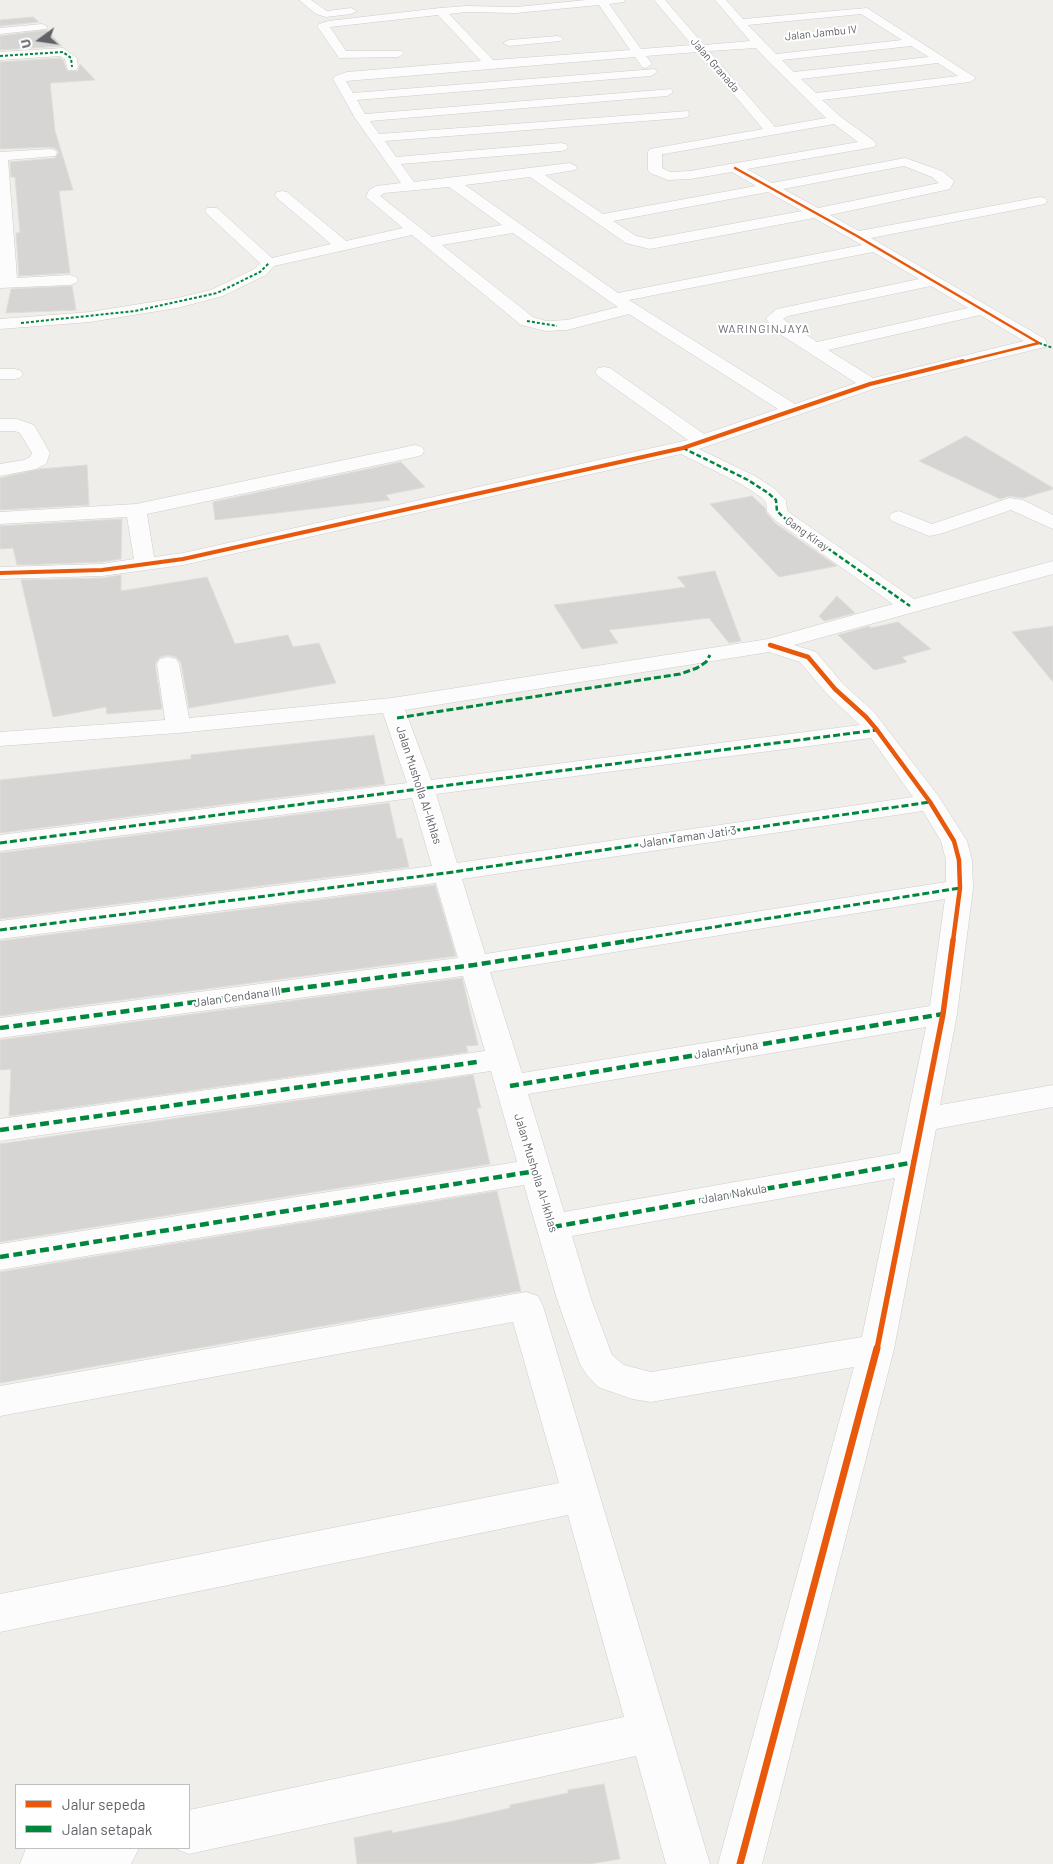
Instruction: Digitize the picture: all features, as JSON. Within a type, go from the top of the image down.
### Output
[{"type":"street","points":[[304,0],[326,14],[452,0]]},
{"type":"street","points":[[378,18],[409,52],[346,56],[343,55],[323,26],[328,24],[378,18],[440,11],[476,8],[516,10],[620,0]]},
{"type":"street","name":"Jalan Granada","points":[[658,0],[771,130]]},
{"type":"street","points":[[532,172],[631,240],[650,244],[817,213],[940,187],[947,183],[944,178],[937,174],[905,162],[869,144],[836,120],[756,42],[720,0]]},
{"type":"street","points":[[602,2],[614,18],[621,35],[639,52],[651,72],[687,120]]},
{"type":"street","points":[[781,8],[796,16]]},
{"type":"street","points":[[738,22],[863,10],[970,78],[814,97]]},
{"type":"street","points":[[440,11],[490,64]]},
{"type":"street","points":[[595,19],[614,18]]},
{"type":"street","name":"Jalan Jambu IV","points":[[869,27],[888,25]]},
{"type":"street","points":[[0,31],[42,28]]},
{"type":"street","name":"Jalan Jambu IV","points":[[348,97],[338,81],[342,77],[756,42],[774,38]]},
{"type":"street","points":[[509,43],[568,39]]},
{"type":"street","points":[[772,58],[914,42]]},
{"type":"street","points":[[0,56],[63,52],[71,58],[72,67]]},
{"type":"street","points":[[414,58],[425,69]]},
{"type":"street","points":[[791,76],[941,59]]},
{"type":"street","points":[[410,186],[348,97],[651,72]]},
{"type":"street","points":[[361,118],[667,92]]},
{"type":"street","points":[[377,138],[546,125],[687,120]]},
{"type":"street","points":[[394,161],[558,142],[687,120]]},
{"type":"street","points":[[836,120],[661,150],[655,152],[655,170],[668,176],[690,175],[869,144]]},
{"type":"street","points":[[546,125],[558,142],[573,171],[532,172],[452,183],[381,189],[374,193],[373,197],[527,320],[536,324],[567,325],[632,308]]},
{"type":"street","points":[[50,152],[1,156],[4,283],[70,280]]},
{"type":"street","points":[[601,219],[905,162]]},
{"type":"street","points":[[735,168],[1046,345]]},
{"type":"street","points":[[452,183],[616,298],[792,410]]},
{"type":"street","points":[[576,202],[590,194]]},
{"type":"street","points":[[282,195],[342,246]]},
{"type":"street","points":[[857,236],[1040,201]]},
{"type":"street","points":[[212,212],[269,263]]},
{"type":"street","points":[[431,242],[514,228]]},
{"type":"street","points":[[0,324],[90,317],[177,303],[217,293],[260,272],[269,263],[416,230]]},
{"type":"street","points":[[616,298],[875,247]]},
{"type":"street","points":[[870,384],[778,324],[774,318],[784,312],[933,281]]},
{"type":"street","points":[[814,348],[982,310]]},
{"type":"street","points":[[0,573],[102,570],[182,559],[683,448],[870,384],[1046,345]]},
{"type":"street","points":[[604,372],[703,442]]},
{"type":"street","points":[[0,425],[17,425],[27,429],[41,453],[39,460],[29,466],[0,470]]},
{"type":"street","name":"Gang Kiray","points":[[683,448],[748,480],[768,493],[776,500],[776,511],[783,517],[910,606]]},
{"type":"street","points":[[0,518],[136,510],[416,451]]},
{"type":"street","points":[[899,517],[929,530],[934,530],[1010,504],[1016,504],[1053,523]]},
{"type":"street","points":[[136,510],[144,565]]},
{"type":"street","points":[[0,739],[395,712],[770,645],[1053,567]]},
{"type":"street","points":[[740,1864],[877,1349],[943,1014],[960,888],[959,860],[954,841],[930,802],[877,730],[866,717],[835,689],[808,657],[770,645]]},
{"type":"street","points":[[168,664],[178,726]]},
{"type":"street","name":"Jalan Musholla Al-Ikhlas","points":[[395,712],[422,790],[574,1298],[598,1364],[611,1376],[632,1384],[651,1387],[877,1349]]},
{"type":"street","points":[[0,843],[877,730]]},
{"type":"street","name":"Jalan Taman Jati 3","points":[[0,930],[446,873],[930,802]]},
{"type":"street","name":"Jalan Cendana III","points":[[0,1028],[474,966],[960,888]]},
{"type":"street","name":"Jalan Arjuna","points":[[0,1130],[506,1072],[943,1014]]},
{"type":"street","points":[[923,1120],[1048,1104]]},
{"type":"street","name":"Jalan Nakula","points":[[553,1227],[915,1162]]},
{"type":"street","points":[[0,1257],[536,1171]]},
{"type":"street","points":[[0,1401],[526,1306],[688,1864]]},
{"type":"street","points":[[0,1613],[581,1495]]},
{"type":"street","points":[[190,1832],[650,1732]]},
{"type":"street","points":[[42,1864],[112,1849]]},
{"type":"building","points":[[33,17],[39,22],[0,26],[0,20]]},
{"type":"building","points":[[47,30],[62,46],[0,50],[0,36]]},
{"type":"building","points":[[60,58],[63,60],[67,71],[78,71],[80,64],[95,80],[50,83],[55,131],[73,190],[59,191],[70,273],[19,276],[16,233],[20,233],[15,177],[11,177],[10,162],[55,158],[59,152],[55,148],[50,147],[0,149],[0,62]]},
{"type":"building","points":[[72,286],[76,310],[6,313],[11,289]]},
{"type":"building","points":[[966,436],[1053,489],[1023,498],[1009,496],[1000,499],[919,461]]},
{"type":"building","points":[[401,462],[425,487],[386,495],[390,500],[215,520],[213,502]]},
{"type":"building","points":[[87,465],[89,505],[0,510],[0,478],[39,469]]},
{"type":"building","points":[[752,496],[765,508],[775,523],[837,566],[779,577],[710,504]]},
{"type":"building","points":[[122,519],[121,559],[102,562],[17,565],[13,548],[0,549],[0,526]]},
{"type":"building","points":[[715,571],[741,641],[729,643],[709,618],[609,630],[618,643],[582,649],[554,605],[686,587],[677,577]]},
{"type":"building","points":[[121,575],[121,591],[207,577],[235,644],[288,635],[293,647],[319,643],[336,683],[189,708],[181,663],[176,657],[168,655],[160,657],[155,664],[162,709],[107,714],[106,707],[53,717],[21,580],[102,578]]},
{"type":"building","points":[[837,596],[855,613],[824,621],[819,616]]},
{"type":"building","points":[[898,622],[931,649],[902,657],[907,662],[874,670],[838,635],[869,626],[871,628]]},
{"type":"building","points":[[1053,626],[1053,682],[1012,632]]},
{"type":"building","points":[[374,735],[385,784],[0,833],[0,780],[191,759],[191,755]]},
{"type":"building","points":[[389,803],[397,839],[402,838],[409,867],[0,919],[0,853]]},
{"type":"building","points":[[435,885],[456,956],[0,1016],[0,941]]},
{"type":"building","points":[[462,978],[478,1045],[466,1046],[468,1052],[9,1116],[11,1069],[0,1070],[0,1040]]},
{"type":"building","points":[[473,1075],[481,1108],[477,1108],[490,1164],[0,1242],[0,1144]]},
{"type":"building","points":[[497,1191],[521,1291],[0,1383],[0,1272]]},
{"type":"building","points":[[604,1784],[620,1859],[589,1864],[357,1864],[354,1838],[392,1830],[392,1833],[453,1821],[510,1808],[510,1805],[568,1793],[568,1790]]},
{"type":"marked path","points":[[0,56],[63,52],[71,58],[72,67]]},
{"type":"marked path","points":[[21,323],[135,311],[217,293],[260,272],[269,263]]},
{"type":"marked path","points":[[527,321],[557,326]]},
{"type":"marked path","points":[[1039,343],[1053,348]]},
{"type":"marked path","points":[[683,448],[748,480],[768,493],[776,500],[777,511],[783,517],[910,606]]},
{"type":"marked path","points":[[397,718],[680,674],[697,668],[706,662],[710,655]]},
{"type":"marked path","points":[[0,843],[877,730]]},
{"type":"marked path","points":[[0,930],[446,873],[930,802]]},
{"type":"marked path","points":[[0,1028],[474,965],[960,888]]},
{"type":"marked path","points":[[510,1086],[943,1014]]},
{"type":"marked path","points":[[0,1130],[477,1062]]},
{"type":"marked path","points":[[553,1227],[915,1162]]},
{"type":"marked path","points":[[0,1257],[536,1171]]},
{"type":"cycle path","points":[[0,573],[102,570],[183,559],[683,448],[870,384],[1039,343],[857,236],[735,168]]},
{"type":"cycle path","points":[[740,1864],[877,1349],[943,1014],[960,888],[959,860],[954,841],[930,802],[877,730],[866,717],[835,689],[808,657],[770,645]]},
{"type":"district","name":"WARINGINJAYA","points":[[764,329]]}]
